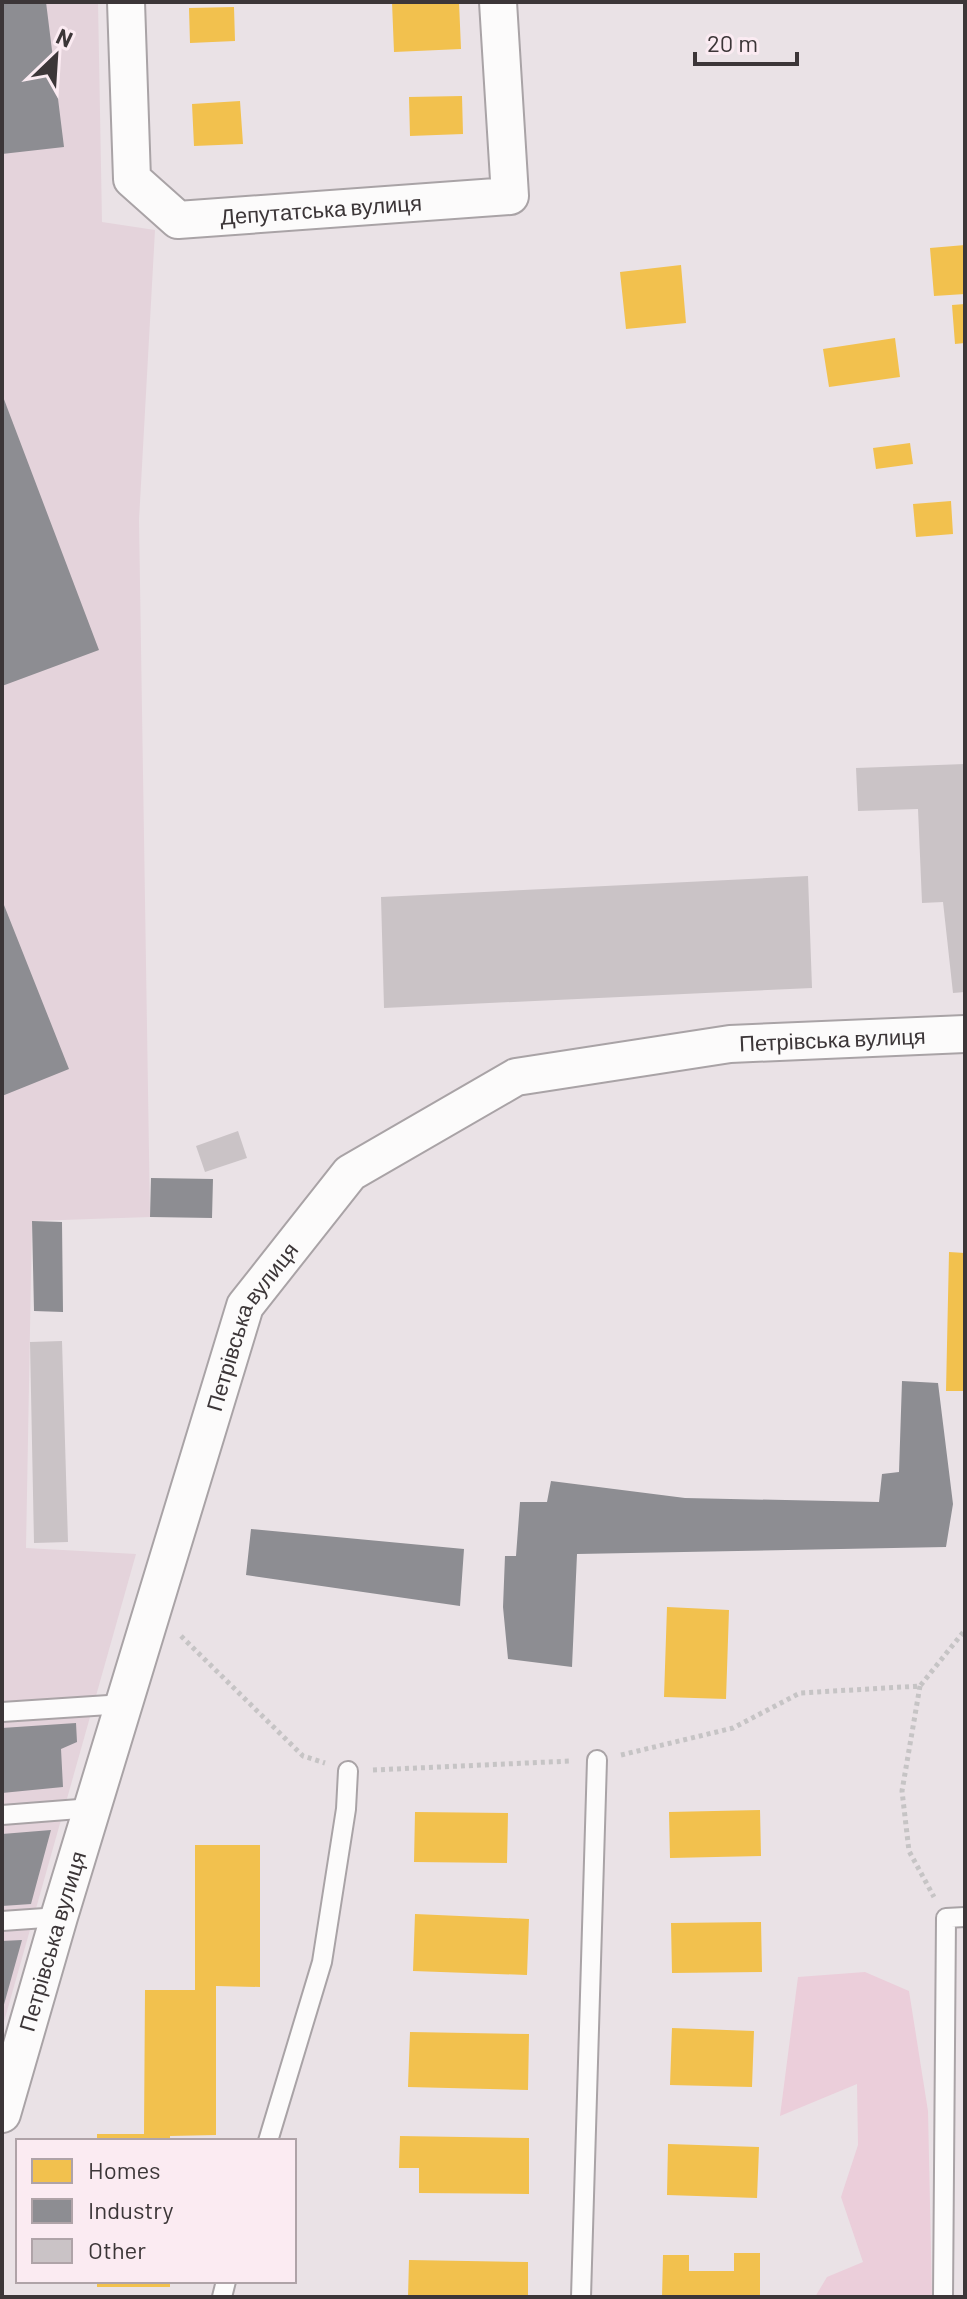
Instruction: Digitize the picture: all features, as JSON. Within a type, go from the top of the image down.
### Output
[{"type":"street","name":"Депутатська вулиця","points":[[126,2],[132,179],[178,220],[510,196],[498,2]]},
{"type":"street","name":"Петрівська вулиця","points":[[2,2114],[245,1306],[350,1173],[516,1077],[730,1044],[965,1034]]},
{"type":"lane","points":[[2,1712],[124,1704]]},
{"type":"lane","points":[[581,2297],[597,1760]]},
{"type":"lane","points":[[269,2139],[322,1962],[346,1809],[348,1771]]},
{"type":"lane","points":[[2,1815],[92,1808]]},
{"type":"lane","points":[[2,1921],[59,1917]]},
{"type":"lane","points":[[943,2297],[956,1918]]},
{"type":"path","points":[[153,1608],[303,1756],[348,1771],[597,1760],[733,1728],[800,1693],[920,1686]]},
{"type":"path","points":[[956,1918],[909,1851],[902,1791],[920,1686],[965,1630]]},
{"type":"shaded area","points":[[2,2],[98,2],[102,222],[155,230],[139,520],[150,1217],[32,1221],[26,1548],[136,1554],[2,2029]]},
{"type":"shaded area","points":[[865,1972],[909,1991],[928,2111],[932,2297],[815,2297],[827,2277],[863,2262],[841,2197],[858,2145],[857,2084],[780,2116],[798,1977]]},
{"type":"building: Homes","points":[[392,2],[459,2],[461,49],[394,52]]},
{"type":"building: Homes","points":[[234,7],[235,41],[190,43],[189,8]]},
{"type":"building: Homes","points":[[462,96],[463,134],[410,136],[409,97]]},
{"type":"building: Homes","points":[[240,101],[243,144],[194,146],[192,104]]},
{"type":"building: Homes","points":[[965,245],[965,294],[934,296],[930,248]]},
{"type":"building: Homes","points":[[681,265],[686,323],[626,329],[620,272]]},
{"type":"building: Homes","points":[[965,304],[965,343],[955,344],[952,305]]},
{"type":"building: Homes","points":[[895,338],[900,377],[829,387],[823,349]]},
{"type":"building: Homes","points":[[910,443],[913,464],[876,469],[873,448]]},
{"type":"building: Homes","points":[[951,501],[953,534],[916,537],[913,504]]},
{"type":"building: Homes","points":[[949,1252],[965,1253],[965,1391],[946,1391]]},
{"type":"building: Homes","points":[[667,1607],[729,1610],[726,1699],[664,1697]]},
{"type":"building: Homes","points":[[760,1810],[761,1856],[670,1858],[669,1812]]},
{"type":"building: Homes","points":[[415,1812],[508,1813],[507,1863],[414,1862]]},
{"type":"building: Homes","points":[[195,1845],[260,1845],[260,1987],[216,1986],[216,2135],[170,2136],[170,2139],[97,2139],[97,2134],[144,2134],[145,1990],[195,1990]]},
{"type":"building: Homes","points":[[415,1914],[529,1919],[527,1975],[413,1971]]},
{"type":"building: Homes","points":[[761,1922],[762,1972],[672,1973],[671,1923]]},
{"type":"building: Homes","points":[[672,2028],[754,2031],[752,2087],[670,2085]]},
{"type":"building: Homes","points":[[410,2032],[529,2034],[528,2090],[408,2087]]},
{"type":"building: Homes","points":[[400,2136],[529,2138],[529,2194],[419,2193],[419,2168],[399,2168]]},
{"type":"building: Homes","points":[[668,2144],[759,2147],[757,2198],[667,2195]]},
{"type":"building: Homes","points":[[734,2253],[760,2253],[760,2297],[662,2297],[663,2255],[689,2255],[689,2271],[734,2271]]},
{"type":"building: Homes","points":[[409,2260],[528,2262],[528,2297],[408,2297]]},
{"type":"building: Homes","points":[[97,2283],[170,2283],[170,2287],[97,2287]]},
{"type":"building: Industry","points":[[2,2],[46,2],[64,147],[2,154]]},
{"type":"building: Industry","points":[[2,394],[99,650],[2,686]]},
{"type":"building: Industry","points":[[2,900],[69,1069],[2,1096]]},
{"type":"building: Industry","points":[[151,1178],[213,1179],[212,1218],[150,1217]]},
{"type":"building: Industry","points":[[32,1221],[62,1222],[63,1312],[34,1311]]},
{"type":"building: Industry","points":[[902,1381],[938,1383],[953,1504],[946,1547],[577,1554],[572,1667],[508,1659],[503,1607],[505,1556],[516,1556],[520,1502],[547,1502],[551,1481],[685,1498],[879,1502],[882,1474],[899,1472]]},
{"type":"building: Industry","points":[[251,1529],[464,1549],[460,1606],[246,1575]]},
{"type":"building: Industry","points":[[76,1723],[77,1742],[61,1749],[63,1787],[2,1793],[2,1728]]},
{"type":"building: Industry","points":[[51,1830],[31,1904],[2,1906],[2,1834]]},
{"type":"building: Industry","points":[[22,1940],[3,2008],[2,2008],[2,1941]]},
{"type":"building: Other","points":[[965,764],[965,992],[953,993],[943,902],[922,903],[918,809],[858,811],[856,768]]},
{"type":"building: Other","points":[[808,876],[812,988],[384,1008],[381,897]]},
{"type":"building: Other","points":[[238,1131],[247,1158],[205,1172],[196,1146]]},
{"type":"building: Other","points":[[62,1341],[68,1542],[34,1543],[30,1342]]}]
